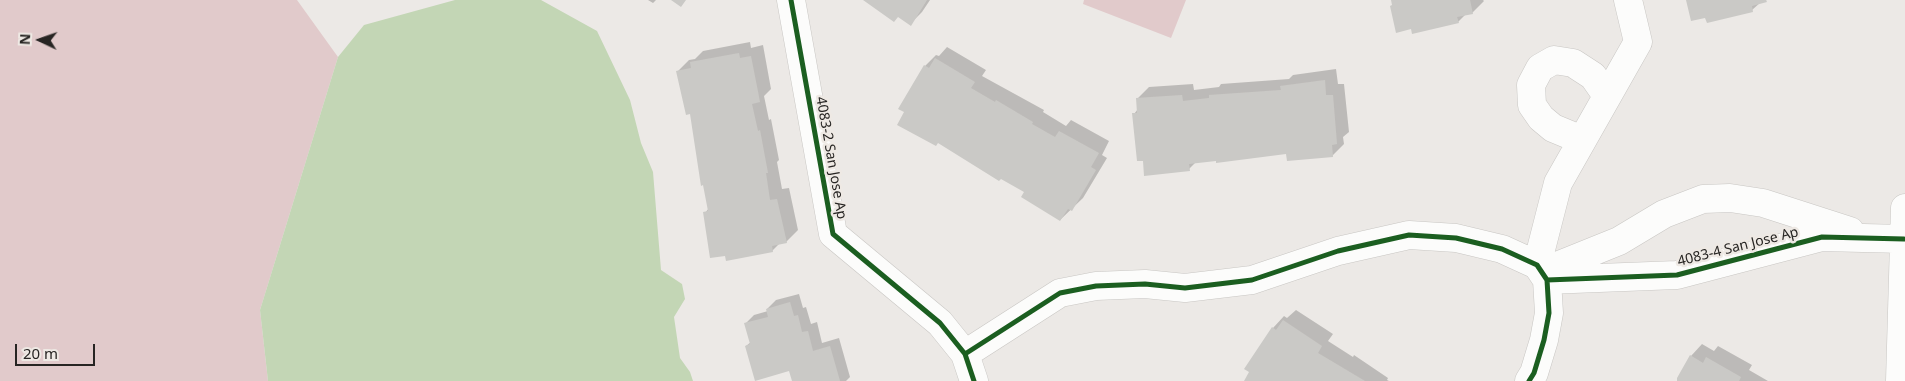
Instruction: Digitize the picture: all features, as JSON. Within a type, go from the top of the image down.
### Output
[{"type":"street","name":"4083-2 San Jose Ap","points":[[791,0],[833,234],[940,323],[965,354],[974,381]]},
{"type":"street","points":[[1529,381],[1534,373],[1544,340],[1549,313],[1542,273],[1558,182],[1638,42],[1628,0]]},
{"type":"street","points":[[1582,140],[1553,128],[1541,118],[1532,105],[1531,85],[1540,68],[1554,60],[1573,63],[1593,76],[1608,96]]},
{"type":"street","points":[[1542,273],[1619,241],[1664,214],[1703,199],[1730,198],[1763,202],[1872,239]]},
{"type":"street","points":[[1900,381],[1905,208]]},
{"type":"street","points":[[965,354],[1060,293],[1096,286],[1145,284],[1185,288],[1252,280],[1338,251],[1409,235],[1456,238],[1502,249],[1542,273]]},
{"type":"street","name":"4083-4 San Jose Ap","points":[[1542,273],[1677,275],[1822,237],[1904,240]]},
{"type":"shaded area","points":[[0,0],[297,0],[338,57],[260,310],[268,381],[0,381]]},
{"type":"shaded area","points":[[455,0],[541,0],[597,31],[630,100],[641,143],[653,172],[661,270],[682,284],[685,299],[674,317],[680,358],[690,372],[693,381],[268,381],[260,310],[338,57],[364,25]]},
{"type":"shaded area","points":[[1084,0],[1186,0],[1171,38],[1083,4]]},
{"type":"building","points":[[671,0],[686,0],[681,7]]},
{"type":"building","points":[[863,0],[927,0],[911,26],[898,17],[894,22]]},
{"type":"building","points":[[1391,0],[1470,0],[1473,14],[1457,17],[1459,23],[1412,34],[1411,29],[1396,33],[1390,6],[1392,5]]},
{"type":"building","points":[[1686,0],[1766,0],[1767,2],[1752,6],[1753,12],[1707,23],[1705,18],[1691,21]]},
{"type":"building","points":[[739,53],[740,58],[751,56],[760,102],[752,104],[758,131],[760,130],[768,173],[766,173],[770,200],[777,199],[787,243],[772,246],[773,252],[726,261],[725,256],[710,258],[703,212],[708,211],[703,185],[701,186],[690,114],[686,115],[676,71],[691,68],[690,62]]},
{"type":"building","points":[[935,58],[975,82],[971,88],[995,102],[996,100],[1033,122],[1032,124],[1055,137],[1059,131],[1099,153],[1091,167],[1096,170],[1072,211],[1068,209],[1060,221],[1021,197],[1024,192],[1001,179],[999,181],[938,143],[936,146],[897,125],[904,112],[898,109],[924,65],[929,68]]},
{"type":"building","points":[[1325,80],[1326,95],[1333,95],[1337,144],[1332,145],[1333,157],[1287,161],[1286,154],[1216,163],[1216,161],[1189,164],[1190,171],[1144,176],[1143,161],[1137,161],[1132,113],[1137,113],[1136,98],[1182,95],[1183,101],[1209,98],[1209,95],[1281,90],[1280,86]]},
{"type":"building","points":[[790,302],[794,316],[798,315],[802,332],[808,331],[813,351],[830,346],[840,381],[792,381],[789,371],[755,381],[745,346],[750,344],[744,323],[768,317],[766,309]]},
{"type":"building","points":[[1283,320],[1322,346],[1318,353],[1365,381],[1244,381],[1249,372],[1244,369],[1272,327],[1276,330]]},
{"type":"building","points":[[1690,355],[1703,363],[1706,357],[1741,377],[1739,381],[1677,381]]},
{"type":"cycle path","points":[[791,0],[833,234],[940,323],[965,354],[974,381]]},
{"type":"cycle path","points":[[965,354],[1060,293],[1096,286],[1145,284],[1185,288],[1252,280],[1338,251],[1409,235],[1456,238],[1502,249],[1537,265],[1547,280],[1549,313],[1544,340],[1534,373],[1529,381]]},
{"type":"cycle path","points":[[1547,280],[1677,275],[1822,237],[1904,239]]}]
